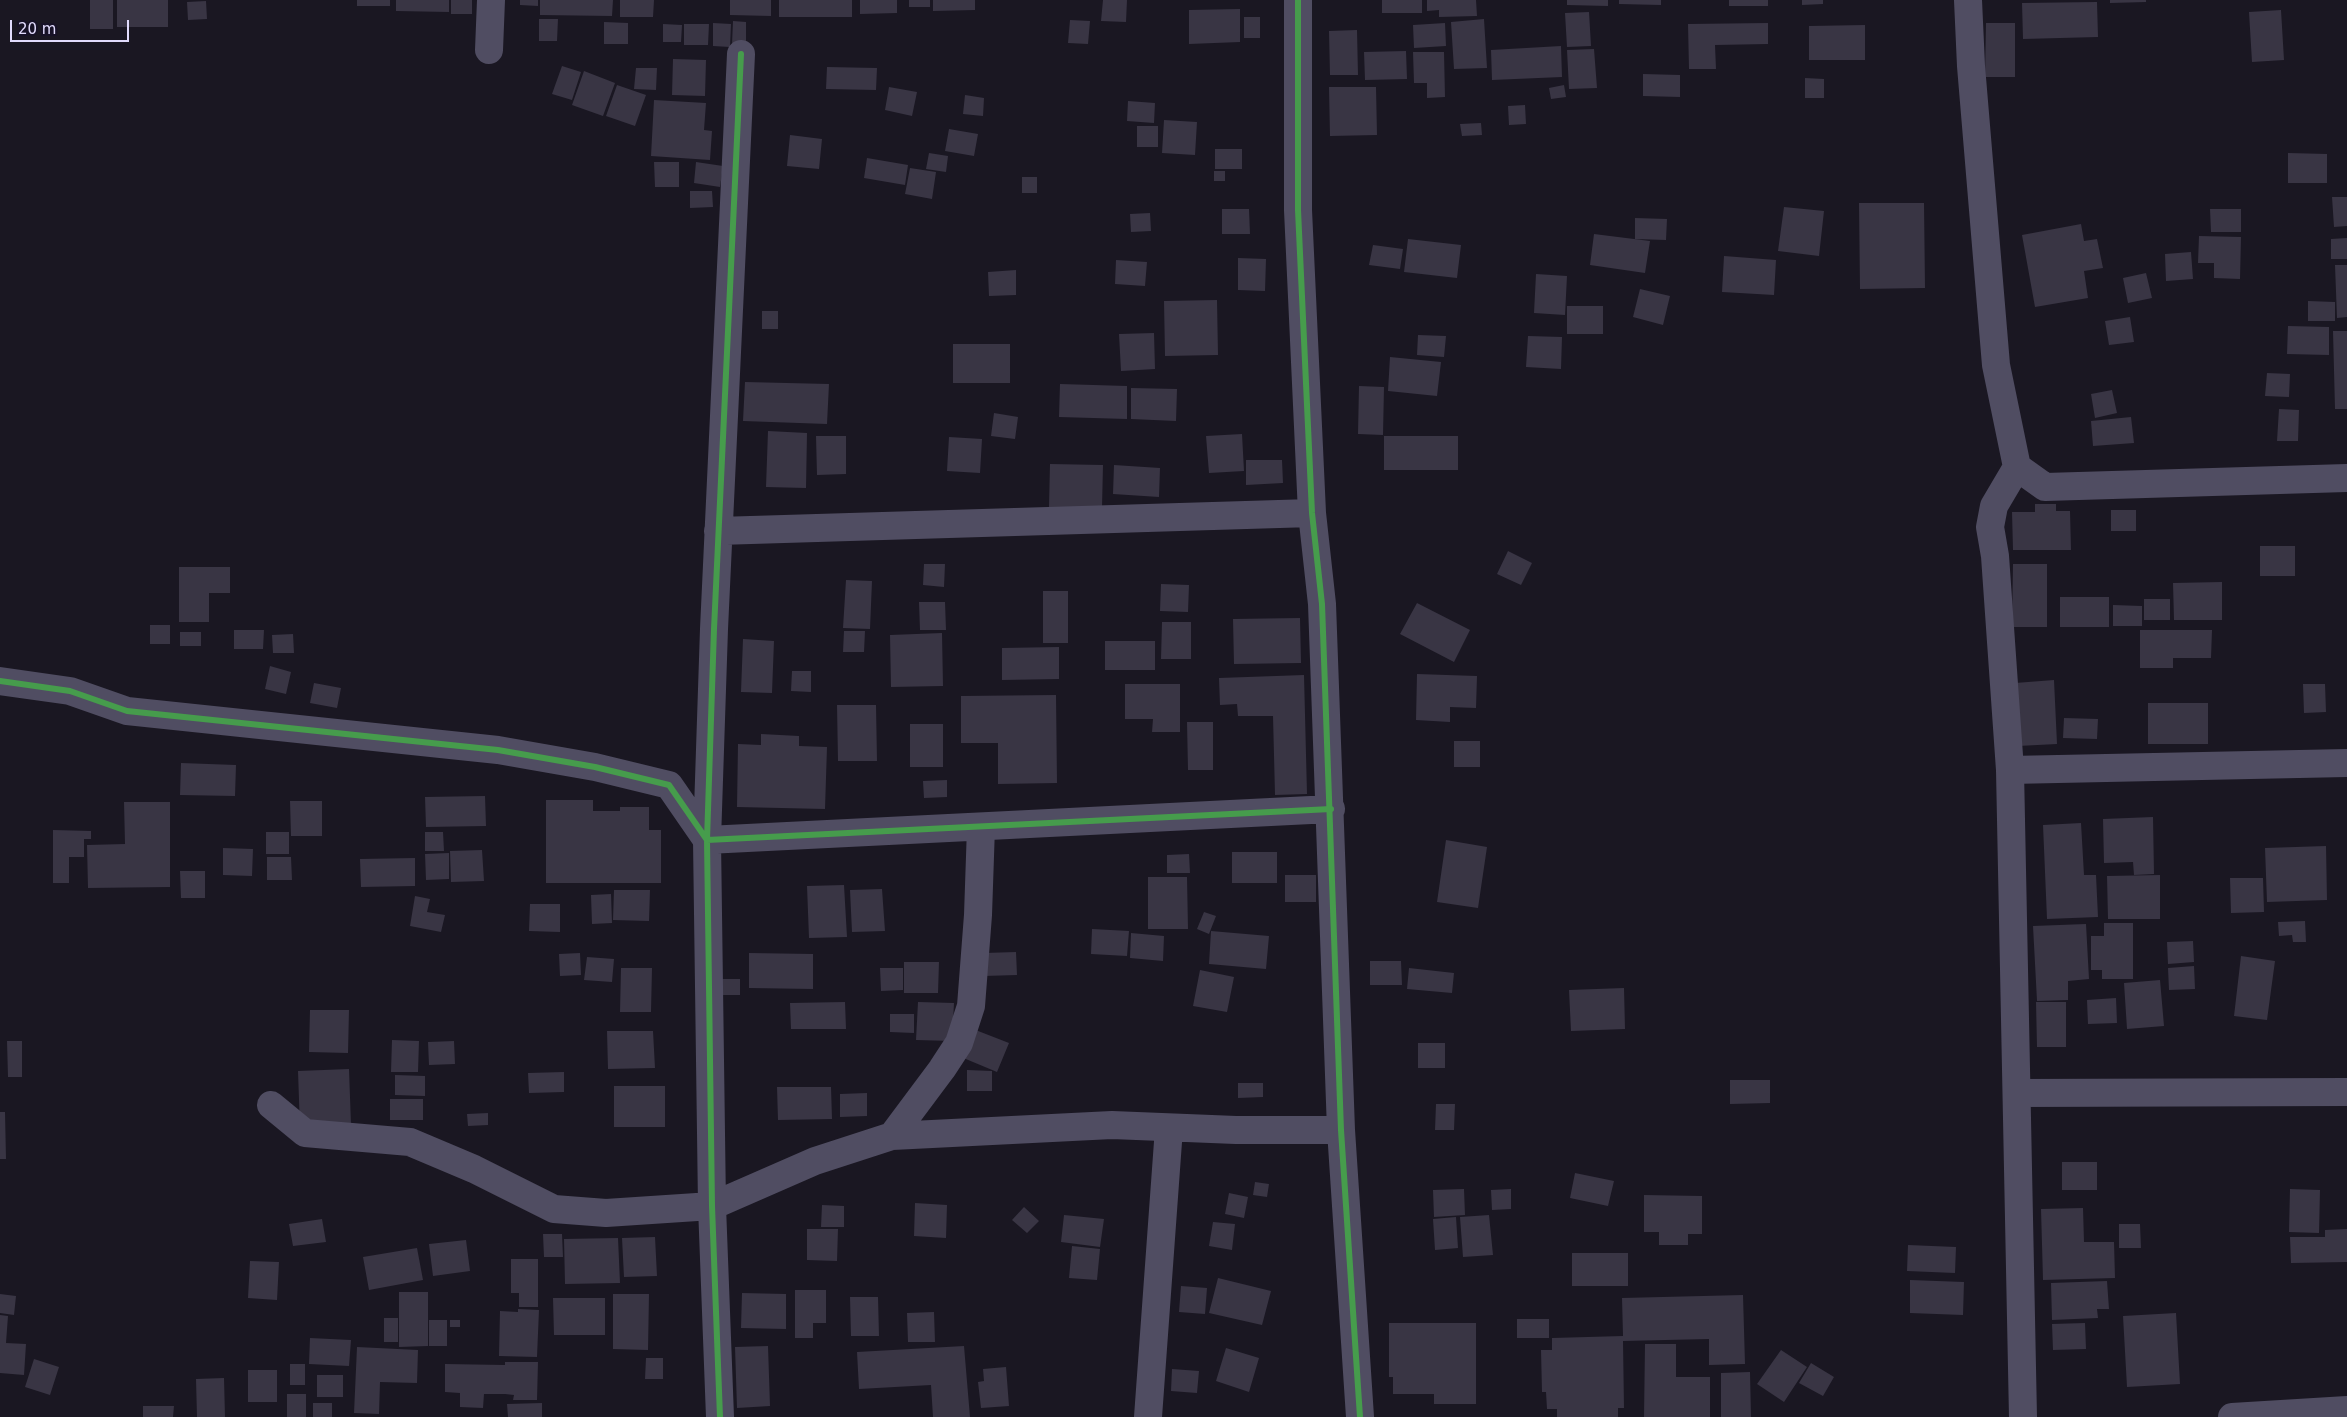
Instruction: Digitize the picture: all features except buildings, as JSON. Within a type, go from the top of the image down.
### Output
[{"type":"street","points":[[489,50],[490,0]]},
{"type":"street","points":[[1298,0],[1298,210],[1312,513],[1322,604],[1331,809],[1341,1130],[1360,1417]]},
{"type":"street","points":[[1968,0],[1971,66],[1996,365],[2018,468],[2044,487],[2347,478]]},
{"type":"street","points":[[720,1417],[712,1206],[707,840],[718,531],[741,54]]},
{"type":"street","points":[[2018,468],[1994,506],[1990,527],[1995,556],[2010,770],[2018,1093],[2023,1417]]},
{"type":"street","points":[[718,531],[1312,513]]},
{"type":"street","points":[[0,681],[70,691],[127,711],[498,750],[595,767],[669,785],[707,840]]},
{"type":"street","points":[[2010,770],[2347,763]]},
{"type":"street","points":[[707,840],[1331,809]]},
{"type":"street","points":[[892,1136],[959,1043],[971,1006],[978,915],[981,827]]},
{"type":"street","points":[[2018,1093],[2347,1092]]},
{"type":"street","points":[[271,1105],[305,1133],[410,1142],[474,1169],[554,1209],[606,1213],[712,1206],[815,1161],[892,1136],[1112,1125],[1169,1128],[1341,1130]]},
{"type":"street","points":[[1148,1417],[1169,1128]]},
{"type":"street","points":[[2232,1417],[2347,1410]]},
{"type":"cycle path","points":[[1298,0],[1298,210],[1312,513],[1322,604],[1341,1130],[1360,1417]]},
{"type":"cycle path","points":[[720,1417],[712,1206],[707,840],[714,629],[741,54]]},
{"type":"cycle path","points":[[0,681],[70,691],[127,711],[498,750],[595,767],[669,785],[707,840],[1331,809]]}]
